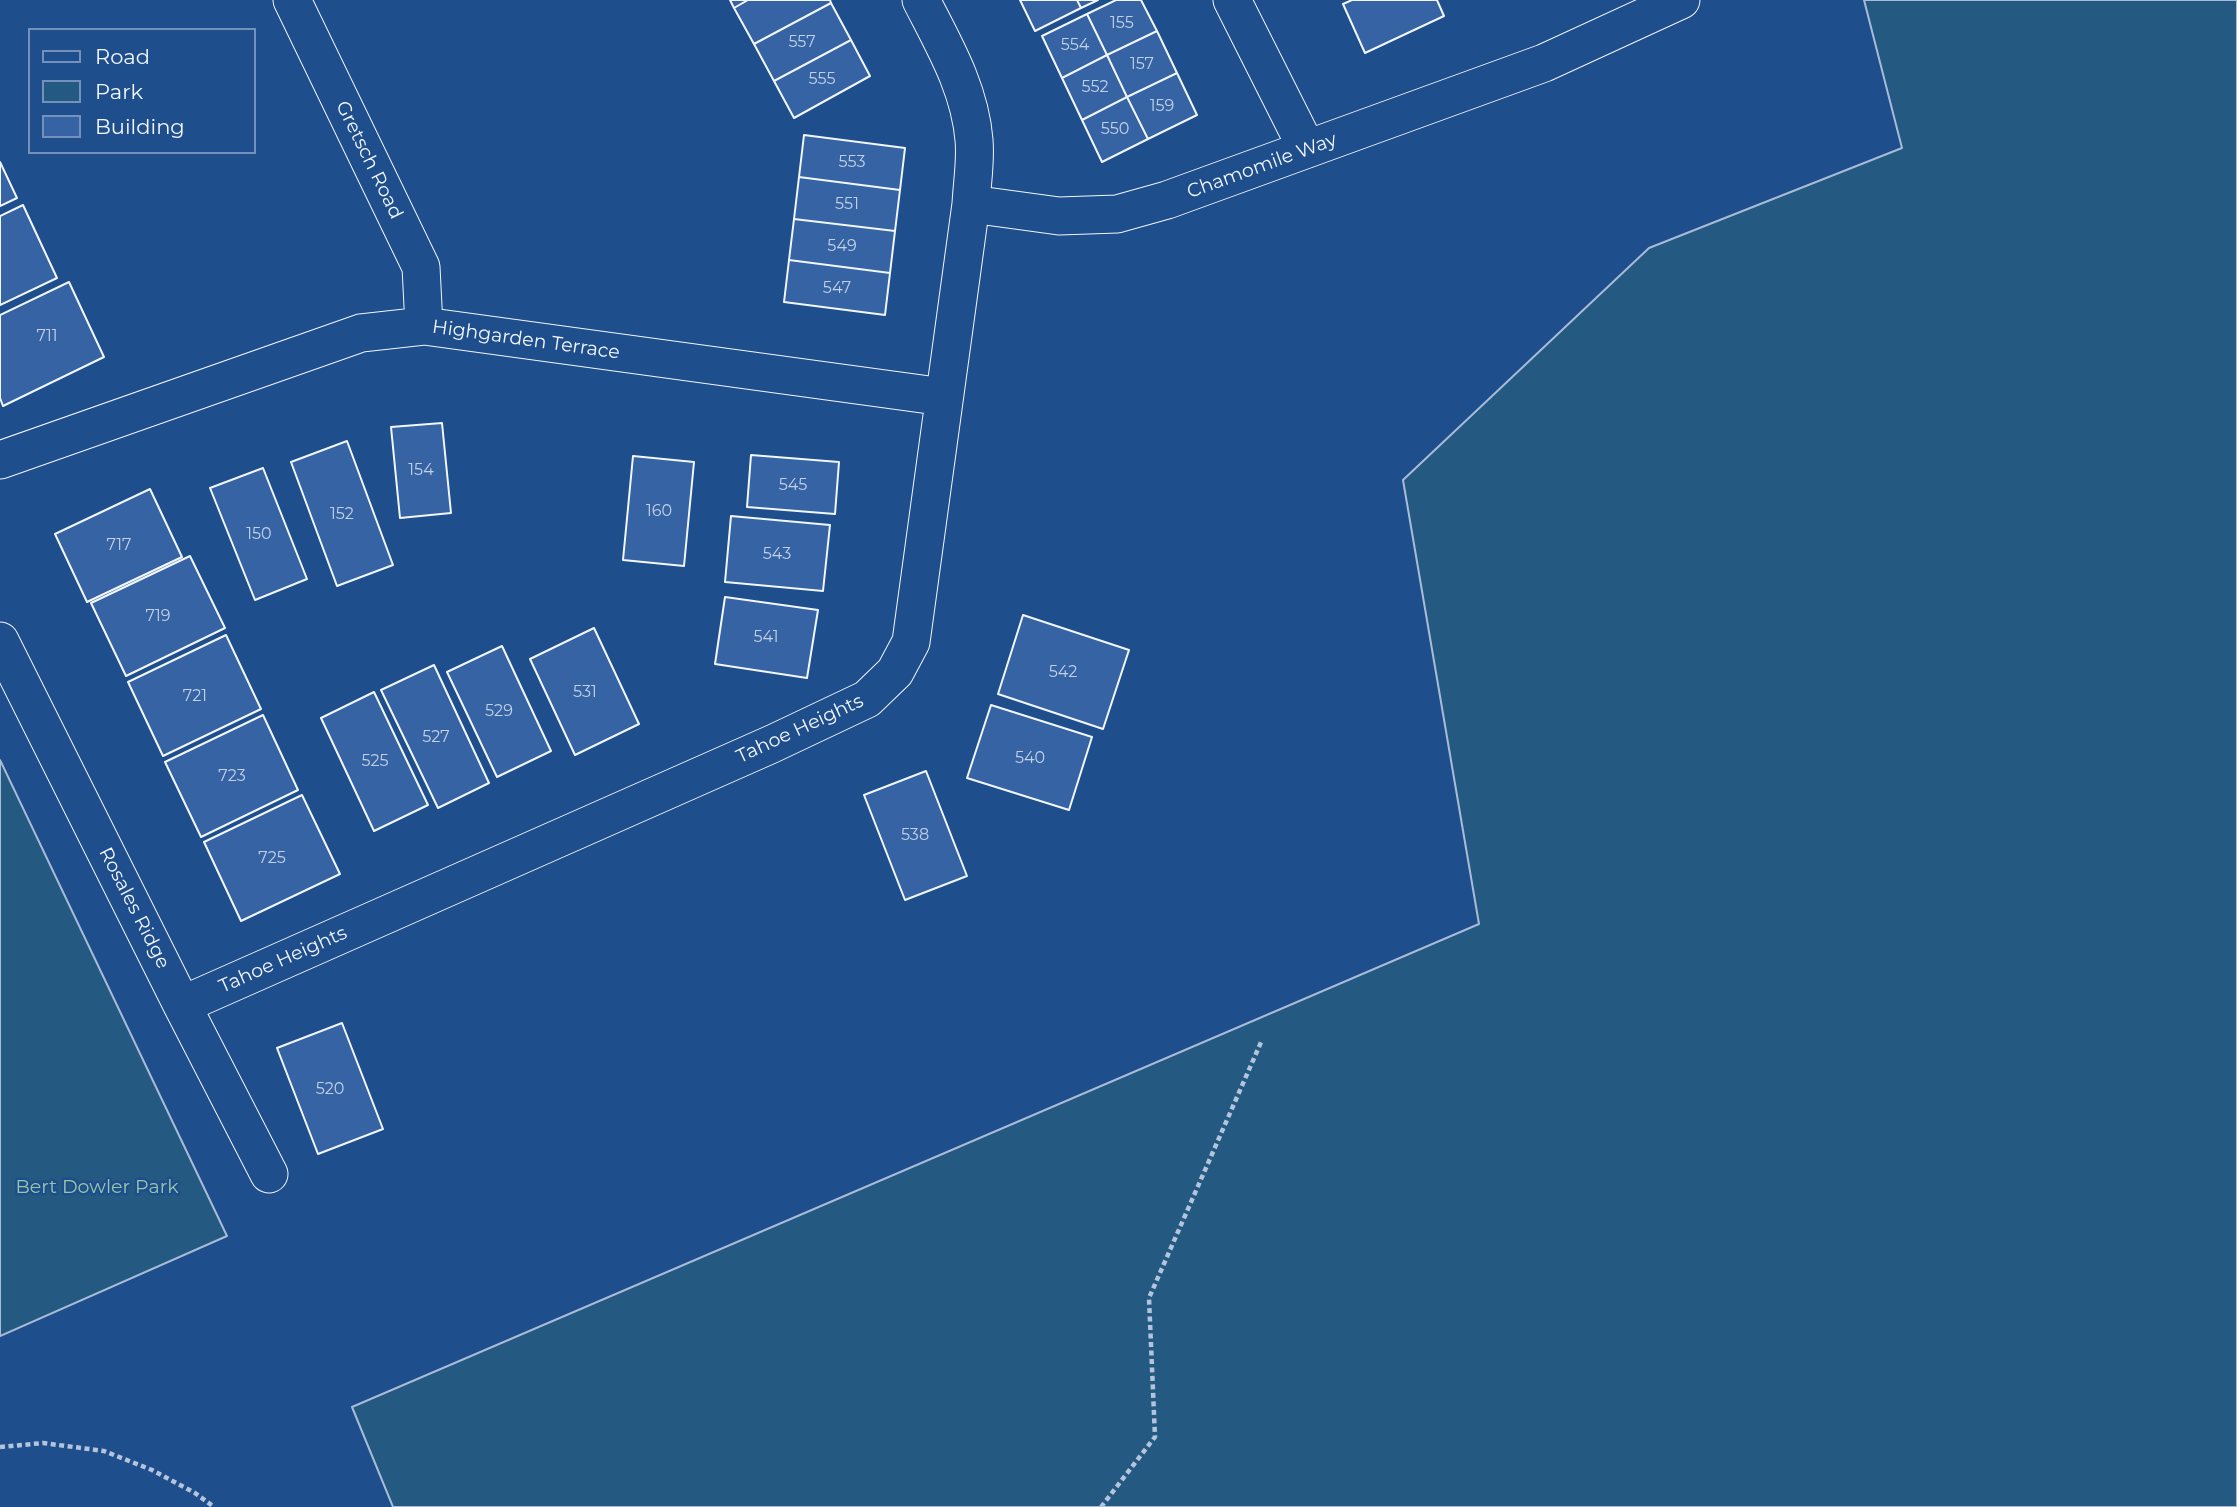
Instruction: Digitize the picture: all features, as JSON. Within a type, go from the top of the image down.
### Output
[{"type":"street","name":"Gretsch Road","points":[[292,0],[421,267],[424,326]]},
{"type":"street","name":"Tahoe Heights","points":[[182,1005],[772,744],[867,699],[895,672],[911,642],[971,204],[975,141],[969,106],[958,73],[921,0]]},
{"type":"street","points":[[1233,0],[1307,149]]},
{"type":"street","name":"Chamomile Way","points":[[971,204],[1059,216],[1117,214],[1167,200],[1544,63],[1681,0]]},
{"type":"street","name":"Highgarden Terrace","points":[[0,460],[361,333],[424,326],[944,397]]},
{"type":"street","name":"Rosales Ridge","points":[[0,641],[269,1174]]},
{"type":"path","points":[[1101,1507],[1155,1437],[1149,1298],[1262,1040]]},
{"type":"path","points":[[0,1447],[43,1443],[104,1451],[152,1469],[214,1507]]},
{"type":"green space","points":[[1864,0],[2237,0],[2237,1507],[393,1507],[352,1407],[1479,924],[1403,480],[1649,248],[1902,148]]},
{"type":"green space","name":"Bert Dowler Park","points":[[0,760],[227,1236],[0,1336]]},
{"type":"building","points":[[730,0],[748,0],[734,8]]},
{"type":"building","points":[[748,0],[830,0],[831,3],[754,44],[734,8]]},
{"type":"building","points":[[1020,0],[1077,0],[1081,8],[1035,31]]},
{"type":"building","points":[[1077,0],[1098,0],[1081,8]]},
{"type":"building","points":[[1116,0],[1141,0],[1157,31],[1107,55],[1087,14]]},
{"type":"building","points":[[1352,0],[1437,0],[1444,16],[1365,53],[1343,4]]},
{"type":"building","points":[[831,3],[851,40],[774,81],[754,44]]},
{"type":"building","points":[[1087,14],[1107,55],[1062,78],[1042,36]]},
{"type":"building","points":[[1157,31],[1177,73],[1127,97],[1107,55]]},
{"type":"building","points":[[851,40],[870,76],[794,118],[774,81]]},
{"type":"building","points":[[1107,55],[1127,97],[1082,120],[1062,78]]},
{"type":"building","points":[[1177,73],[1197,115],[1148,139],[1127,97]]},
{"type":"building","points":[[1127,97],[1148,139],[1102,162],[1082,120]]},
{"type":"building","points":[[804,135],[905,148],[900,190],[799,177]]},
{"type":"building","points":[[0,162],[17,198],[0,206]]},
{"type":"building","points":[[799,177],[900,190],[895,231],[794,219]]},
{"type":"building","points":[[23,205],[57,278],[0,305],[0,216]]},
{"type":"building","points":[[794,219],[895,231],[890,273],[789,260]]},
{"type":"building","points":[[789,260],[890,273],[885,315],[784,302]]},
{"type":"building","points":[[69,282],[104,357],[3,406],[0,398],[0,315]]},
{"type":"building","points":[[442,423],[451,513],[400,518],[391,427]]},
{"type":"building","points":[[347,441],[393,565],[337,586],[291,462]]},
{"type":"building","points":[[751,455],[839,462],[835,514],[747,507]]},
{"type":"building","points":[[633,456],[694,462],[684,566],[623,560]]},
{"type":"building","points":[[263,468],[307,579],[255,600],[210,488]]},
{"type":"building","points":[[150,489],[182,557],[87,602],[55,534]]},
{"type":"building","points":[[731,516],[830,525],[823,591],[725,582]]},
{"type":"building","points":[[190,556],[225,628],[126,676],[91,603]]},
{"type":"building","points":[[725,597],[818,610],[807,678],[715,664]]},
{"type":"building","points":[[1023,615],[1129,650],[1103,729],[998,694]]},
{"type":"building","points":[[594,628],[639,724],[575,755],[530,659]]},
{"type":"building","points":[[226,635],[261,709],[163,756],[128,682]]},
{"type":"building","points":[[502,646],[551,751],[497,777],[447,672]]},
{"type":"building","points":[[434,665],[489,783],[438,808],[381,690]]},
{"type":"building","points":[[374,692],[428,805],[374,831],[321,718]]},
{"type":"building","points":[[991,705],[1092,737],[1069,810],[967,778]]},
{"type":"building","points":[[263,715],[298,790],[201,837],[165,762]]},
{"type":"building","points":[[926,771],[967,876],[905,900],[864,795]]},
{"type":"building","points":[[302,795],[340,874],[241,921],[204,842]]},
{"type":"building","points":[[342,1023],[383,1129],[318,1154],[277,1048]]}]
